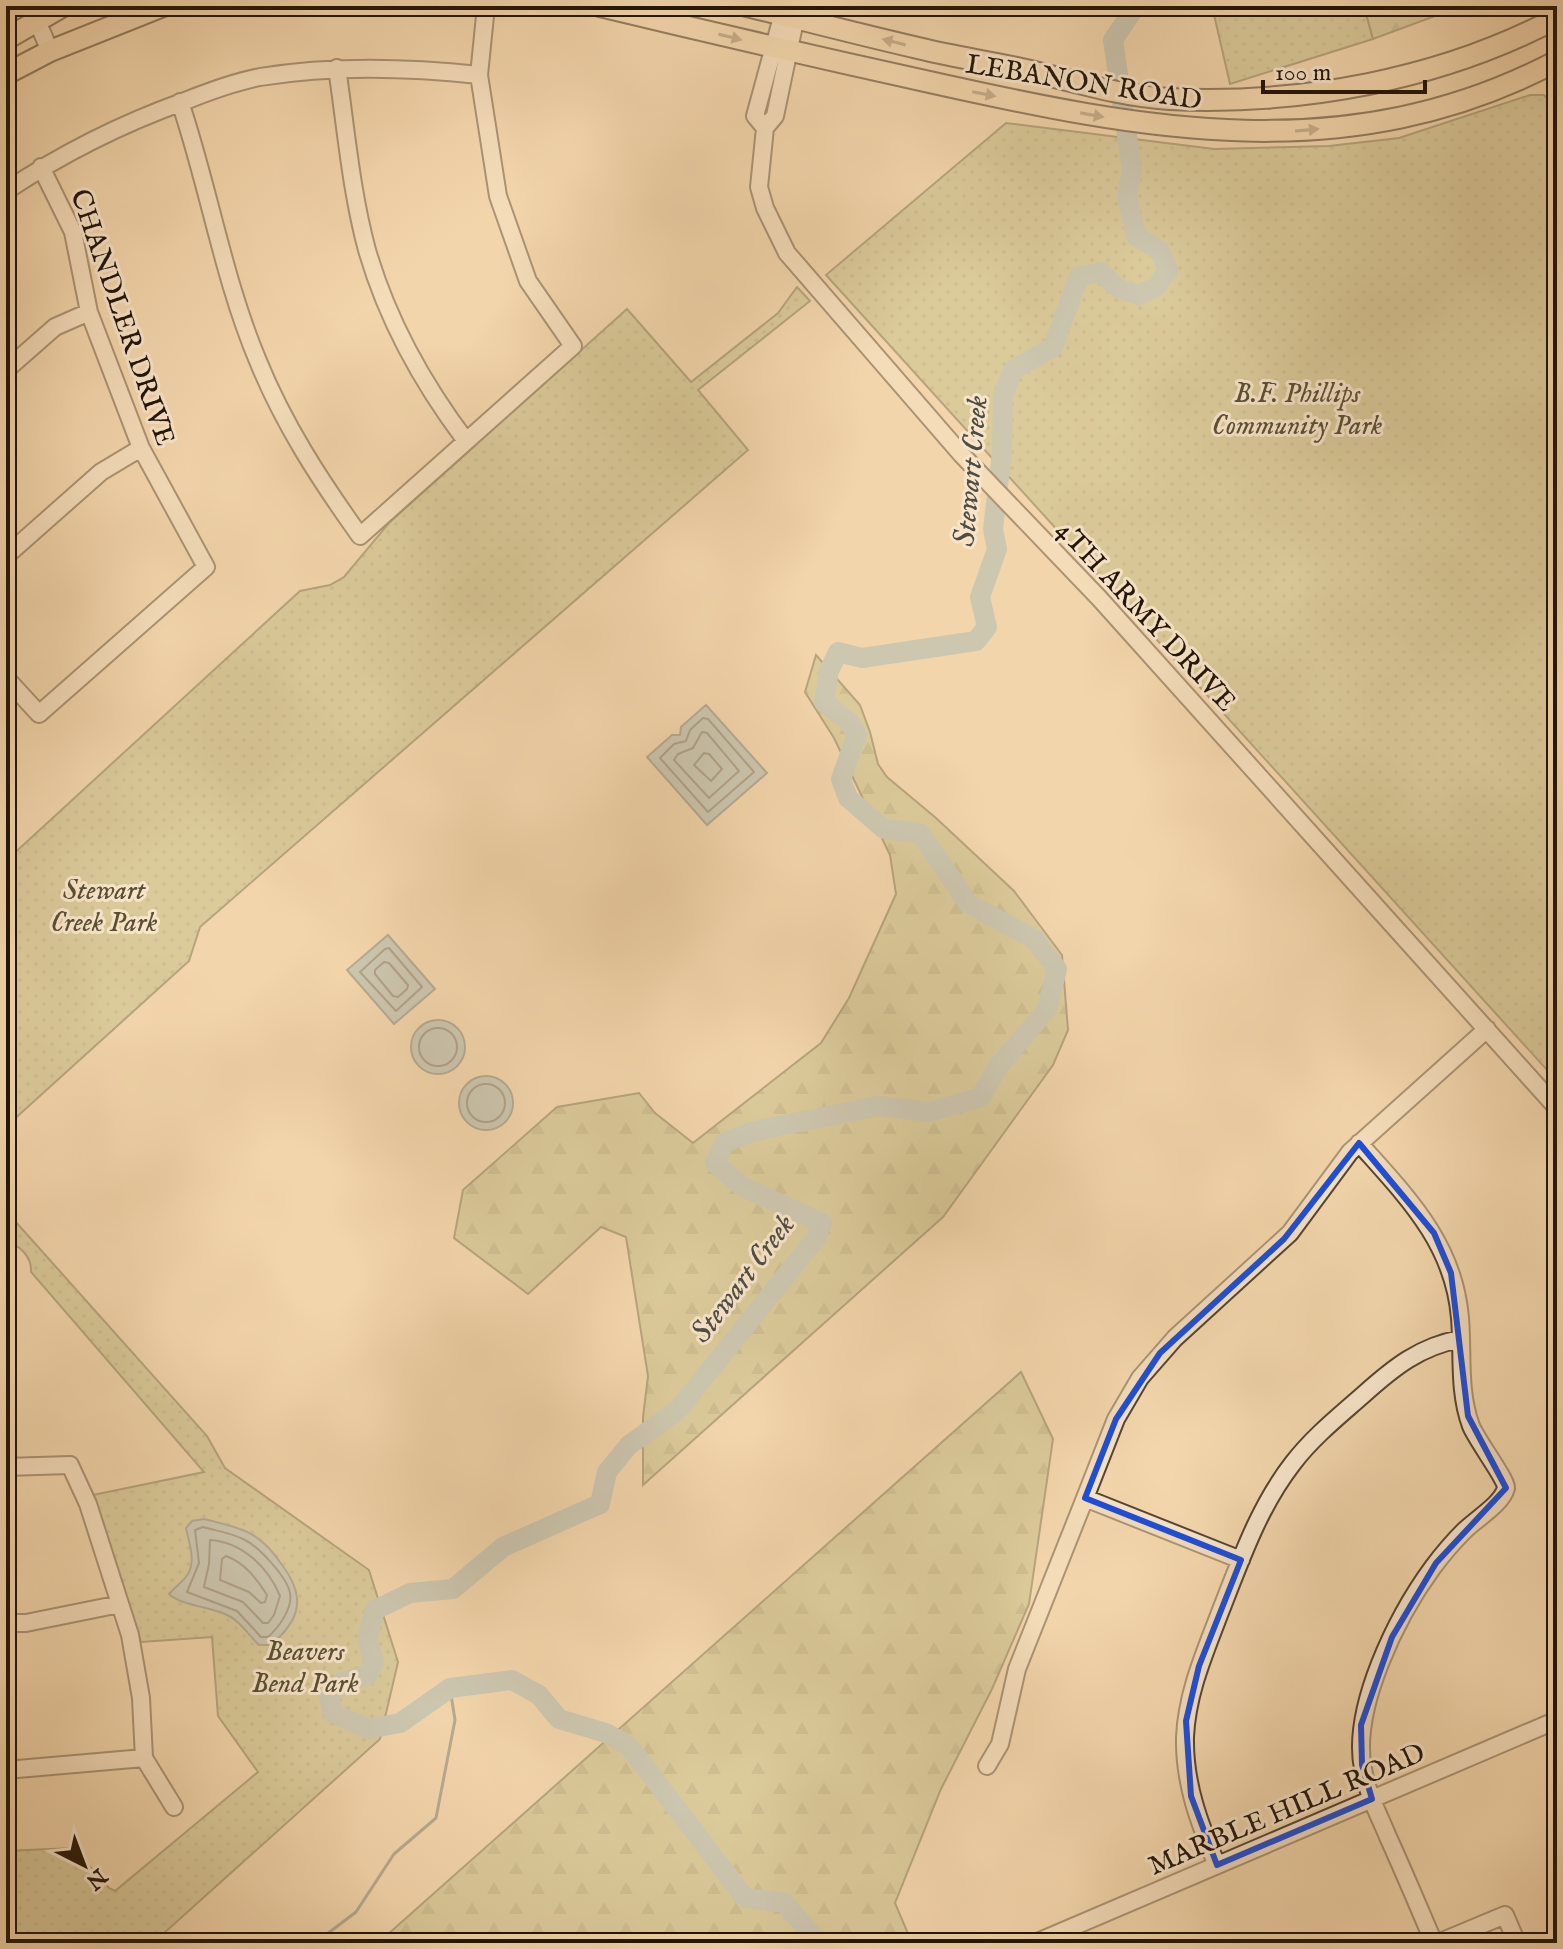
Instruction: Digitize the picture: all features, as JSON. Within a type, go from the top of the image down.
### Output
[{"type":"main road","points":[[6,39],[32,14],[63,6]]},
{"type":"main road","points":[[6,74],[50,51],[163,6]]},
{"type":"main road","name":"LEBANON ROAD","points":[[600,6],[783,50],[1015,100],[1152,126],[1229,131],[1285,132],[1373,124],[1485,93],[1557,61]]},
{"type":"main road","name":"LEBANON ROAD","points":[[747,6],[790,11],[920,49],[1116,92],[1167,99],[1228,99],[1380,82],[1474,56],[1517,39],[1557,18]]},
{"type":"street","points":[[180,102],[221,250],[256,358],[293,435],[360,536],[573,346],[528,281],[505,222],[495,183],[479,75],[486,6]]},
{"type":"street","name":"4TH ARMY DRIVE","points":[[790,11],[783,50],[755,116],[765,128],[759,187],[787,253],[911,397],[1099,598],[1557,1108]]},
{"type":"street","points":[[32,14],[50,51]]},
{"type":"street","points":[[6,191],[41,167],[96,137],[232,83],[337,68],[420,69],[479,75]]},
{"type":"street","points":[[337,68],[352,172],[368,252],[401,338],[438,403],[466,441]]},
{"type":"street","name":"CHANDLER DRIVE","points":[[6,678],[39,714],[206,567],[141,448],[89,312],[73,232],[41,167]]},
{"type":"street","points":[[6,370],[55,327],[89,312]]},
{"type":"street","points":[[6,556],[101,472],[126,454],[141,448]]},
{"type":"street","points":[[987,1766],[1000,1744],[1017,1669],[1116,1419],[1150,1365],[1182,1330],[1284,1239],[1333,1172],[1359,1143],[1487,1029]]},
{"type":"street","points":[[1359,1143],[1413,1204],[1438,1240],[1454,1281],[1468,1416],[1484,1452],[1506,1480],[1506,1488],[1500,1498],[1462,1533],[1436,1563],[1413,1596],[1392,1637],[1368,1696],[1361,1725],[1362,1765],[1372,1799],[1436,1943],[1505,1915],[1517,1943]]},
{"type":"street","points":[[1217,1865],[1198,1819],[1188,1782],[1186,1721],[1199,1666],[1258,1518],[1274,1491],[1316,1437],[1401,1362],[1433,1346],[1461,1339]]},
{"type":"street","points":[[6,1467],[70,1465],[88,1504],[137,1666],[144,1758],[174,1807]]},
{"type":"street","points":[[1085,1498],[1241,1560]]},
{"type":"street","points":[[6,1623],[26,1623],[120,1604]]},
{"type":"street","name":"MARBLE HILL ROAD","points":[[1035,1943],[1557,1720]]},
{"type":"street","points":[[6,1770],[144,1758]]},
{"type":"highlighted area","points":[[1359,1143],[1434,1233],[1451,1273],[1468,1416],[1506,1488],[1436,1563],[1392,1637],[1361,1725],[1362,1765],[1372,1799],[1217,1865],[1191,1796],[1186,1721],[1199,1666],[1241,1560],[1085,1498],[1116,1419],[1160,1353],[1284,1239]]},
{"type":"green space","points":[[1212,6],[1364,6],[1373,39],[1230,84]]},
{"type":"green space","points":[[1364,6],[1462,6],[1373,39]]},
{"type":"green space","name":"B.F. Phillips Community Park","points":[[1530,95],[1544,95],[1557,110],[1557,1081],[826,275],[1006,123],[1214,149],[1329,146],[1399,138]]},
{"type":"green space","name":"Stewart Creek Park","points":[[797,287],[810,301],[698,390],[748,450],[200,927],[189,961],[10,1123],[10,1153],[6,1162],[6,864],[9,858],[300,591],[330,585],[344,577],[389,523],[627,309],[691,382],[778,313]]},
{"type":"green space","points":[[816,655],[860,705],[878,764],[887,777],[1014,891],[1062,955],[1068,1030],[1053,1065],[943,1217],[643,1485],[643,1417],[648,1376],[626,1237],[601,1227],[528,1294],[454,1238],[463,1190],[557,1107],[639,1093],[655,1113],[693,1143],[821,1043],[849,998],[896,894],[890,855],[834,738],[805,692]]},
{"type":"green space","name":"Beavers Bend Park","points":[[6,1211],[207,1436],[225,1468],[369,1570],[398,1662],[380,1739],[153,1943],[6,1943],[6,1851],[73,1848],[115,1891],[258,1772],[218,1716],[212,1637],[141,1642],[93,1495],[204,1472],[31,1272],[24,1252],[6,1242]]},
{"type":"green space","points":[[1021,1372],[1053,1439],[1029,1604],[992,1689],[941,1789],[895,1903],[912,1943],[378,1943]]},
{"type":"water","points":[[706,705],[767,773],[707,825],[647,757],[672,735],[680,735],[681,727]]},
{"type":"water","points":[[388,935],[435,989],[394,1024],[347,970]]},
{"type":"water","points":[[438,1020],[457,1028],[465,1047],[457,1066],[438,1074],[419,1066],[411,1047],[419,1028]]},
{"type":"water","points":[[486,1076],[505,1084],[513,1103],[505,1122],[486,1130],[467,1122],[459,1103],[467,1084]]},
{"type":"water","points":[[204,1519],[256,1537],[272,1552],[290,1577],[295,1587],[297,1607],[289,1626],[271,1645],[259,1645],[230,1617],[180,1601],[169,1594],[190,1569],[191,1551],[186,1528],[192,1521]]},
{"type":"waterway","name":"Stewart Creek","points":[[819,1943],[784,1903],[745,1898],[629,1746],[606,1733],[559,1719],[539,1695],[512,1680],[450,1688],[400,1723],[368,1729],[333,1713],[329,1698],[342,1682],[368,1675],[374,1661],[367,1639],[375,1610],[410,1593],[453,1589],[503,1547],[600,1504],[607,1472],[629,1445],[677,1411],[817,1237],[822,1223],[741,1186],[715,1163],[725,1142],[755,1131],[878,1106],[929,1112],[981,1097],[997,1068],[1047,1009],[1057,969],[1034,939],[969,904],[920,833],[884,829],[848,798],[841,779],[857,734],[850,723],[824,702],[829,671],[838,652],[862,658],[976,641],[987,627],[980,597],[997,549],[993,529],[1002,452],[1003,395],[1013,370],[1053,347],[1079,276],[1101,272],[1119,289],[1139,295],[1156,287],[1168,270],[1160,251],[1136,236],[1127,196],[1132,170],[1113,40],[1136,6]]},
{"type":"waterway","points":[[315,1943],[356,1912],[394,1854],[436,1818],[455,1720],[450,1688]]}]
